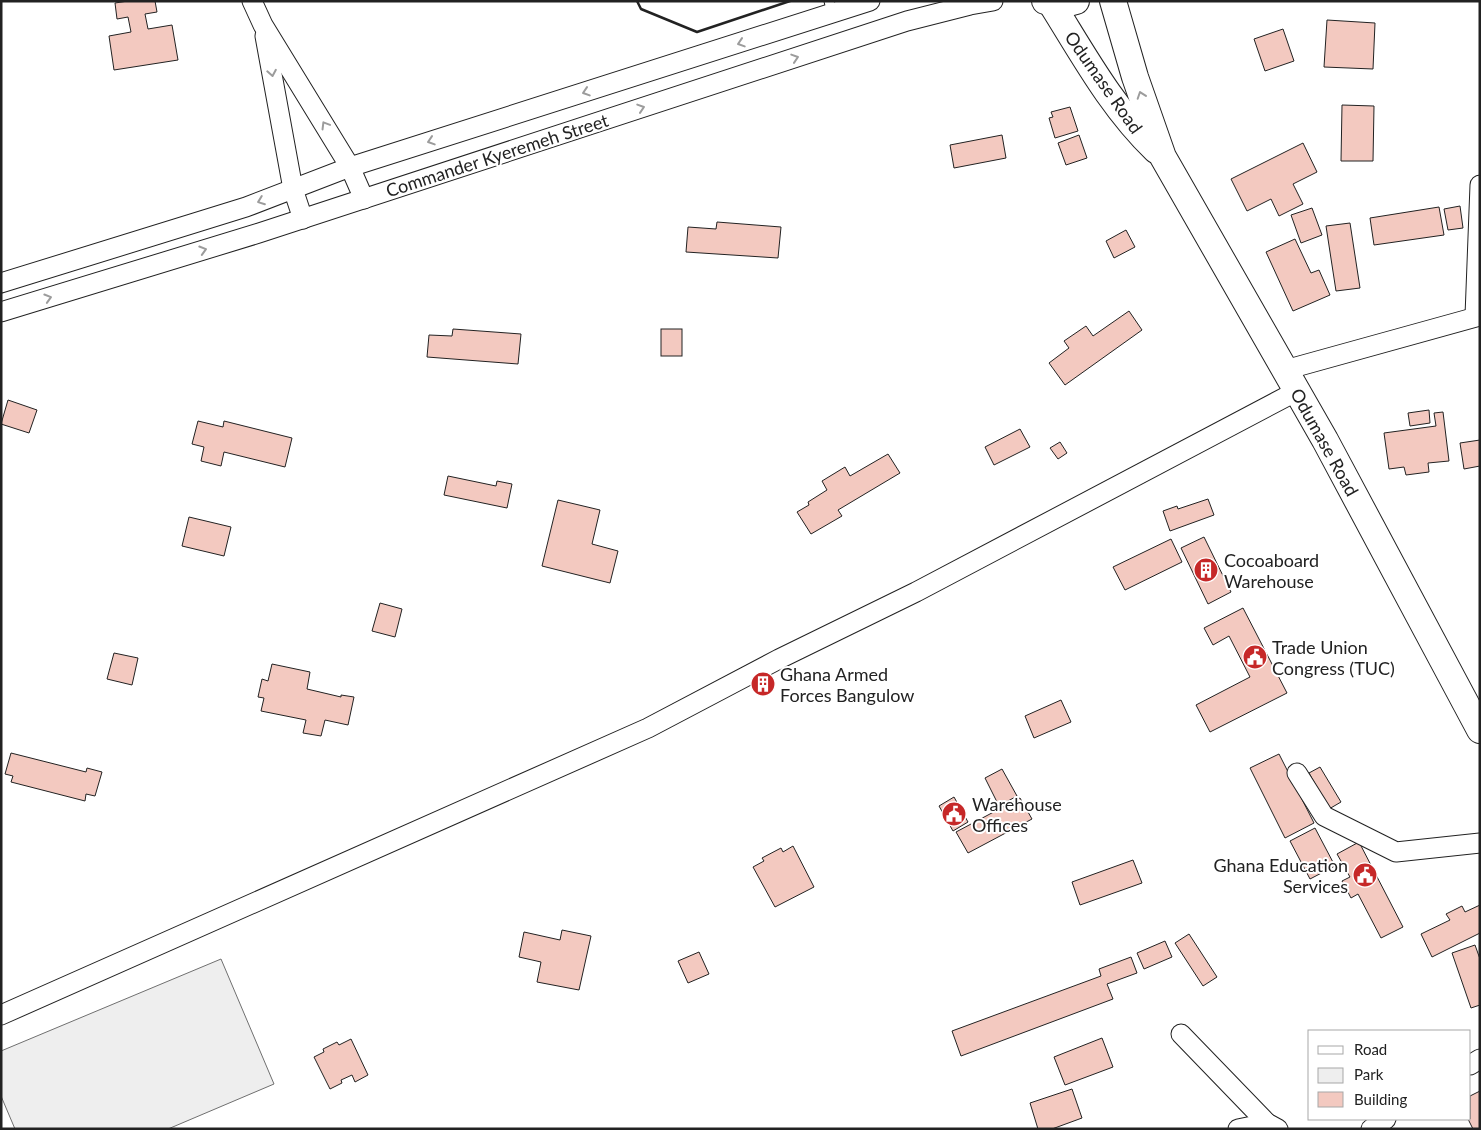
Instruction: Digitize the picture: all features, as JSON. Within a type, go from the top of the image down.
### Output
[{"type":"main road","name":"Odumase Road","points":[[1113,1],[1135,77],[1163,157],[1291,380],[1480,730]]},
{"type":"main road","name":"Odumase Road","points":[[1057,2],[1092,70],[1140,135],[1163,157]]},
{"type":"street","points":[[252,1],[264,25],[350,167],[364,198]]},
{"type":"street","name":"Commander Kyeremeh Street","points":[[1,283],[246,207],[350,167],[830,7],[870,1]]},
{"type":"street","name":"Commander Kyeremeh Street","points":[[1,312],[303,219],[907,21],[993,1]]},
{"type":"street","points":[[264,25],[293,189],[303,219]]},
{"type":"street","points":[[1,1015],[648,728],[779,659],[916,592],[1291,380],[1477,316],[1480,185]]},
{"type":"street","points":[[1297,773],[1324,816],[1396,852],[1480,843]]},
{"type":"street","points":[[1181,1034],[1273,1126]]},
{"type":"street","points":[[1370,1129],[1384,1120]]},
{"type":"street","points":[[1238,1129],[1273,1126]]},
{"type":"green space","points":[[221,959],[274,1084],[168,1129],[15,1129],[1,1096],[1,1051]]},
{"type":"building","points":[[155,1],[157,12],[145,14],[148,29],[172,25],[178,60],[114,70],[109,36],[131,32],[128,17],[117,19],[115,3]]},
{"type":"building","points":[[1327,20],[1375,23],[1373,69],[1324,67]]},
{"type":"building","points":[[1283,29],[1294,61],[1265,71],[1254,39]]},
{"type":"building","points":[[1342,105],[1374,106],[1373,161],[1341,161]]},
{"type":"building","points":[[1070,107],[1078,131],[1055,138],[1049,118],[1053,117],[1051,112]]},
{"type":"building","points":[[1002,135],[1006,158],[954,168],[950,145]]},
{"type":"building","points":[[1079,135],[1087,158],[1066,165],[1058,143]]},
{"type":"building","points":[[1303,143],[1317,172],[1293,184],[1303,204],[1279,216],[1271,199],[1247,211],[1231,179]]},
{"type":"building","points":[[1460,206],[1463,228],[1448,230],[1444,209]]},
{"type":"building","points":[[1439,207],[1444,235],[1374,245],[1370,218]]},
{"type":"building","points":[[1312,208],[1322,235],[1301,243],[1291,215]]},
{"type":"building","points":[[717,222],[781,227],[778,258],[686,252],[688,227],[716,229]]},
{"type":"building","points":[[1350,223],[1360,288],[1336,291],[1326,226]]},
{"type":"building","points":[[1126,230],[1135,247],[1114,258],[1106,241]]},
{"type":"building","points":[[1295,239],[1311,273],[1319,270],[1330,295],[1293,311],[1266,252]]},
{"type":"building","points":[[1129,311],[1142,330],[1065,385],[1049,363],[1069,348],[1064,341],[1086,326],[1093,336]]},
{"type":"building","points":[[453,329],[521,334],[518,364],[427,357],[429,335],[452,336]]},
{"type":"building","points":[[661,329],[682,329],[682,356],[661,356]]},
{"type":"building","points":[[8,400],[37,410],[29,433],[1,424]]},
{"type":"building","points":[[1429,410],[1430,423],[1410,426],[1408,413]]},
{"type":"building","points":[[1443,412],[1449,461],[1428,463],[1429,472],[1406,475],[1404,467],[1389,469],[1384,433],[1436,426],[1434,413]]},
{"type":"building","points":[[198,421],[223,427],[224,421],[292,438],[285,467],[224,452],[221,466],[201,461],[204,447],[192,444]]},
{"type":"building","points":[[1020,429],[1030,447],[994,465],[985,447]]},
{"type":"building","points":[[1480,440],[1480,466],[1464,469],[1460,443]]},
{"type":"building","points":[[1060,442],[1067,453],[1058,459],[1050,448]]},
{"type":"building","points":[[888,454],[900,473],[838,510],[842,516],[811,534],[797,512],[809,505],[808,502],[827,490],[822,481],[845,467],[850,476]]},
{"type":"building","points":[[448,476],[496,486],[497,481],[512,484],[507,508],[444,495]]},
{"type":"building","points":[[1208,499],[1214,515],[1170,531],[1163,511],[1177,506],[1178,509]]},
{"type":"building","points":[[558,500],[600,510],[592,544],[618,551],[610,583],[542,566]]},
{"type":"building","points":[[189,517],[231,527],[224,556],[182,546]]},
{"type":"building","name":"Cocoaboard Warehouse","points":[[1204,537],[1231,592],[1208,604],[1181,548]]},
{"type":"building","points":[[1171,539],[1182,562],[1125,590],[1113,567]]},
{"type":"building","points":[[380,603],[402,609],[395,637],[372,631]]},
{"type":"building","points":[[1243,608],[1287,693],[1210,732],[1196,705],[1250,677],[1229,636],[1213,645],[1204,628]]},
{"type":"building","points":[[114,653],[138,658],[132,685],[107,679]]},
{"type":"building","points":[[272,664],[310,672],[307,689],[341,697],[341,695],[354,697],[348,725],[325,720],[321,736],[303,733],[306,720],[261,711],[264,698],[258,697],[262,679],[268,681]]},
{"type":"building","name":"Ghana Armed Forces Bangulow","points":[[769,678],[772,684],[756,690],[753,684]]},
{"type":"building","points":[[1061,700],[1071,722],[1034,738],[1025,716]]},
{"type":"building","points":[[11,753],[86,772],[87,768],[102,772],[95,796],[86,794],[85,801],[11,782],[13,776],[5,774]]},
{"type":"building","points":[[1279,754],[1314,823],[1285,838],[1250,768]]},
{"type":"building","points":[[1320,767],[1341,802],[1329,809],[1309,773]]},
{"type":"building","points":[[1002,769],[1017,796],[999,806],[985,778]]},
{"type":"building","name":"Warehouse Offices","points":[[954,797],[968,822],[953,831],[939,806]]},
{"type":"building","points":[[1020,798],[1032,819],[968,853],[956,832]]},
{"type":"building","points":[[1315,828],[1335,866],[1310,879],[1290,841]]},
{"type":"building","points":[[1359,842],[1403,927],[1381,938],[1358,894],[1351,898],[1342,881],[1350,877],[1337,854]]},
{"type":"building","points":[[793,846],[814,887],[775,907],[753,867],[764,861],[762,858],[781,848],[783,852]]},
{"type":"building","points":[[1133,860],[1142,883],[1080,905],[1072,882]]},
{"type":"building","points":[[1480,905],[1480,933],[1432,957],[1421,934],[1450,920],[1446,914],[1462,906],[1465,912]]},
{"type":"building","points":[[562,930],[591,936],[579,990],[537,982],[541,962],[519,957],[524,932],[560,940]]},
{"type":"building","points":[[1189,934],[1217,977],[1203,986],[1175,943]]},
{"type":"building","points":[[1165,941],[1172,957],[1144,969],[1137,953]]},
{"type":"building","points":[[1475,945],[1480,959],[1480,1005],[1471,1008],[1452,953]]},
{"type":"building","points":[[699,952],[709,974],[688,983],[678,961]]},
{"type":"building","points":[[1131,957],[1137,973],[1107,984],[1113,999],[961,1056],[952,1031],[1101,976],[1099,969]]},
{"type":"building","points":[[1102,1038],[1113,1067],[1065,1085],[1054,1057]]},
{"type":"building","points":[[351,1039],[368,1075],[355,1082],[352,1075],[341,1080],[342,1083],[330,1089],[314,1057],[324,1052],[323,1049],[337,1042],[339,1045]]},
{"type":"building","points":[[1072,1089],[1082,1118],[1052,1129],[1038,1129],[1030,1103]]},
{"type":"building","points":[[1480,1091],[1480,1129],[1473,1129],[1468,1120],[1471,1120],[1471,1096]]},
{"type":"wall","points":[[637,1],[641,9],[697,32],[790,1]]},
{"type":"place","name":"Cocoaboard Warehouse","points":[[1206,570]]},
{"type":"place","name":"Trade Union Congress (TUC)","points":[[1255,657]]},
{"type":"place","name":"Ghana Armed Forces Bangulow","points":[[763,684]]},
{"type":"place","name":"Warehouse Offices","points":[[954,814]]},
{"type":"place","name":"Ghana Education Services","points":[[1365,875]]}]
